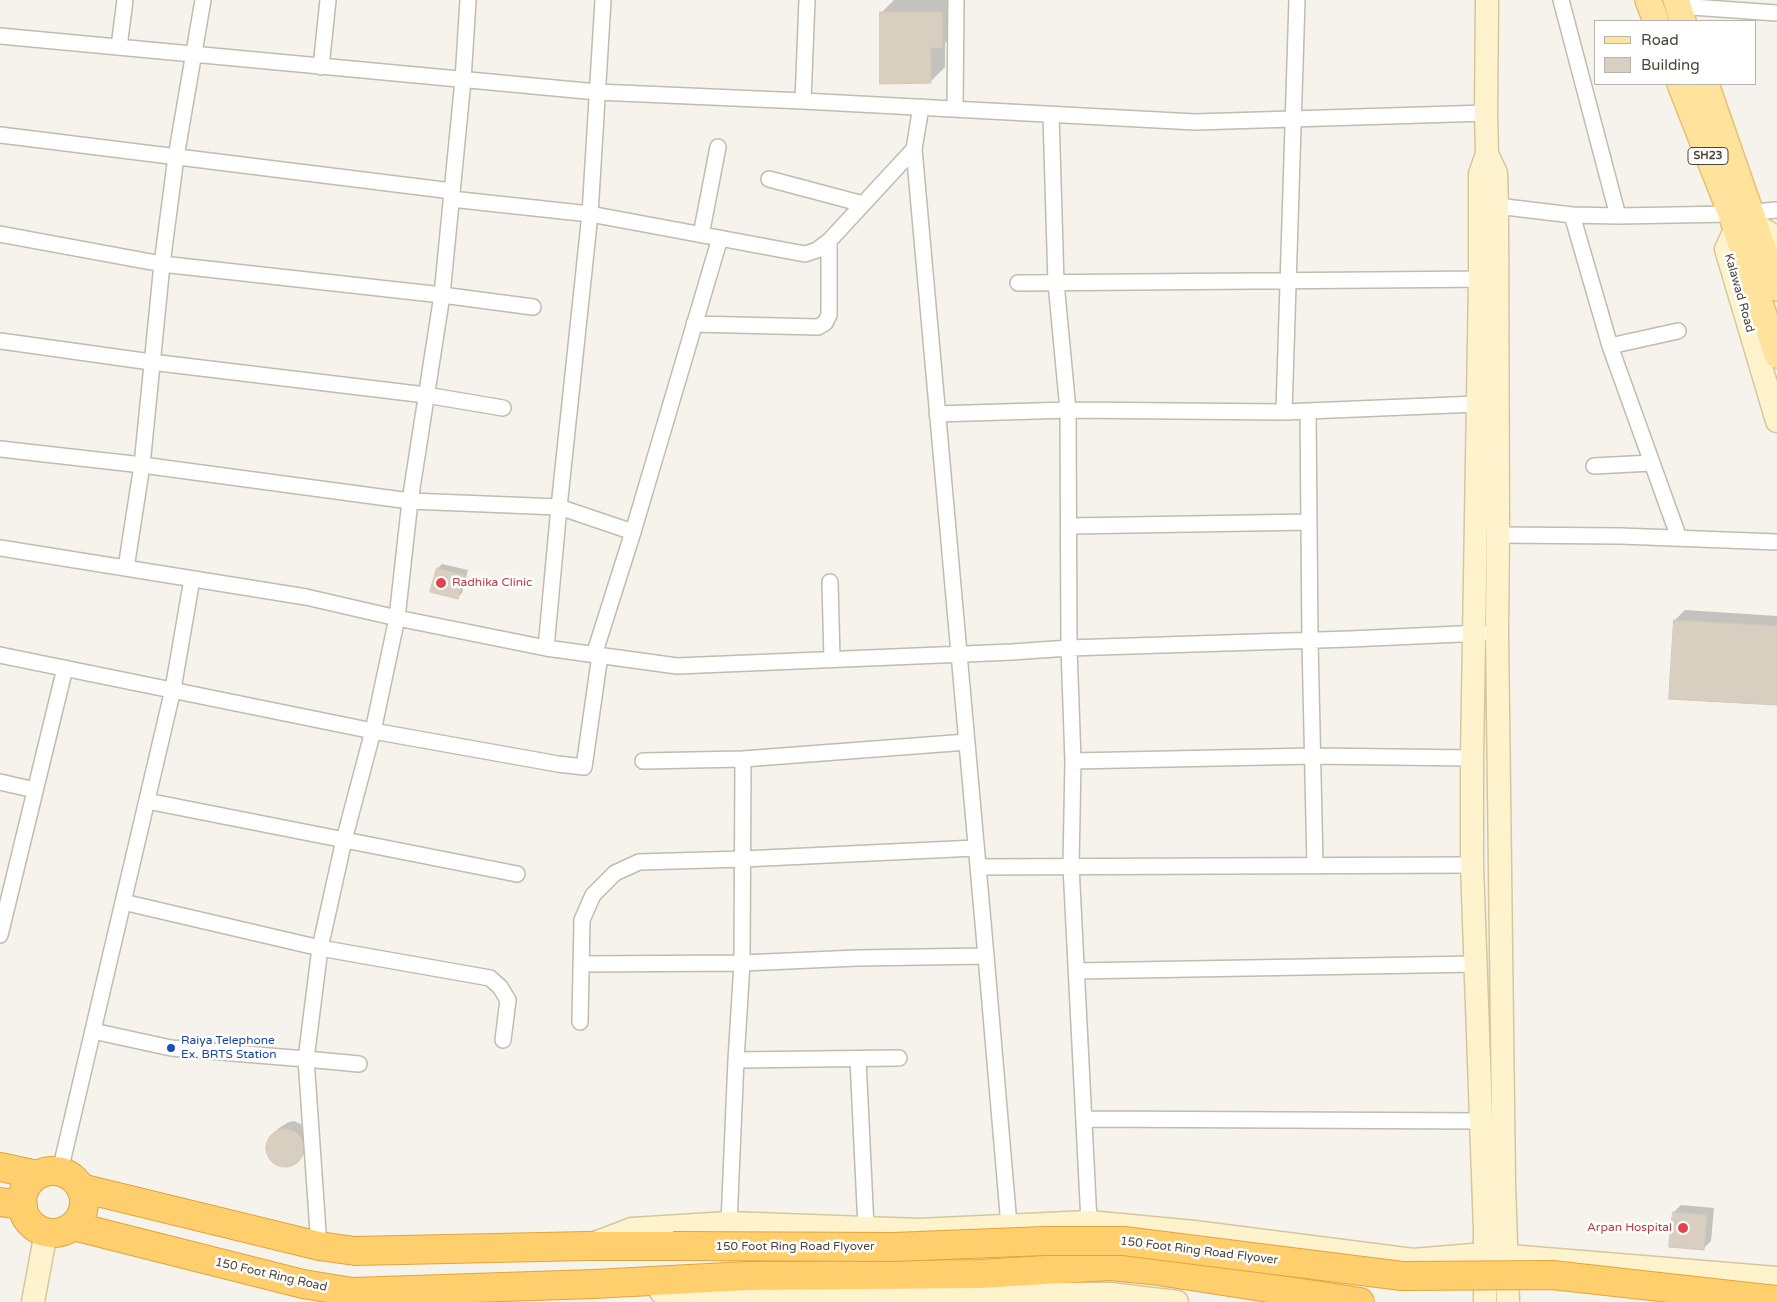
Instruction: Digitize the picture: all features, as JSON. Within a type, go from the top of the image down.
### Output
[{"type":"highway","points":[[0,1167],[48,1173],[73,1177],[82,1188],[85,1201],[82,1215],[73,1226],[60,1232],[46,1232],[38,1229],[25,1214],[11,1204],[24,1193],[29,1183],[48,1173]]},
{"type":"highway","points":[[82,1188],[319,1246],[355,1251],[588,1246]]},
{"type":"highway","name":"150 Foot Ring Road","points":[[73,1226],[352,1297],[499,1294],[594,1284]]},
{"type":"highway","name":"150 Foot Ring Road Flyover","points":[[588,1246],[894,1247],[1124,1240],[1402,1276],[1552,1275],[1777,1300]]},
{"type":"highway","name":"150 Foot Ring Road Flyover","points":[[594,1284],[747,1276],[979,1274],[1110,1266],[1152,1270],[1360,1302]]},
{"type":"main road","points":[[1648,0],[1656,20]]},
{"type":"main road","name":"SH23","points":[[1680,85],[1751,232]]},
{"type":"main road","name":"SH23","points":[[1706,85],[1751,232]]},
{"type":"main road","points":[[1751,232],[1777,288]]},
{"type":"main road","points":[[1751,232],[1777,355]]},
{"type":"street","points":[[119,47],[125,0]]},
{"type":"street","points":[[126,568],[142,465],[162,264],[176,158],[203,0]]},
{"type":"street","points":[[321,67],[328,0]]},
{"type":"street","points":[[319,1246],[306,1059],[320,948],[344,840],[373,732],[397,618],[410,501],[442,295],[463,80],[468,0]]},
{"type":"street","points":[[546,648],[590,214],[602,0]]},
{"type":"street","points":[[803,101],[807,0]]},
{"type":"street","points":[[955,109],[956,0]]},
{"type":"street","points":[[1284,412],[1297,0]]},
{"type":"street","points":[[1485,1302],[1496,1254],[1504,1186],[1497,632],[1498,535],[1489,279],[1480,174],[1487,154],[1487,0]]},
{"type":"street","points":[[1561,0],[1618,216]]},
{"type":"street","points":[[1679,9],[1777,13]]},
{"type":"street","points":[[0,36],[597,92],[1195,122],[1486,113]]},
{"type":"street","points":[[921,107],[914,149],[1009,1225]]},
{"type":"street","points":[[1051,115],[1056,283],[1068,410],[1070,526],[1069,648],[1073,761],[1072,866],[1089,1222]]},
{"type":"street","points":[[0,135],[590,214],[805,254],[817,250],[829,241],[914,149]]},
{"type":"street","points":[[701,234],[718,147]]},
{"type":"street","points":[[1487,154],[1496,173],[1497,206],[1477,404],[1472,865],[1481,1121],[1496,1254],[1508,1302]]},
{"type":"street","points":[[769,179],[863,204]]},
{"type":"street","points":[[1497,206],[1572,215],[1618,216],[1751,232],[1777,210]]},
{"type":"street","points":[[1572,215],[1610,346],[1679,538]]},
{"type":"street","name":"Kalawad Road","points":[[1751,232],[1726,249],[1777,421]]},
{"type":"street","points":[[0,234],[162,264],[533,307]]},
{"type":"street","points":[[0,655],[173,689],[373,732],[584,768],[597,655],[720,238]]},
{"type":"street","points":[[694,324],[818,327],[825,323],[829,315],[829,241]]},
{"type":"street","points":[[1018,283],[1489,279]]},
{"type":"street","points":[[1610,346],[1678,331]]},
{"type":"street","points":[[0,341],[152,362],[426,394],[503,408]]},
{"type":"street","points":[[938,414],[1068,410],[1284,412],[1477,404]]},
{"type":"street","points":[[1308,411],[1310,640],[1315,866]]},
{"type":"street","points":[[0,449],[142,465],[410,501],[559,508],[633,532]]},
{"type":"street","points":[[1594,466],[1652,463]]},
{"type":"street","points":[[1070,526],[1309,522]]},
{"type":"street","points":[[1498,535],[1679,538],[1777,542]]},
{"type":"street","points":[[0,548],[306,597],[397,618],[546,648],[677,666],[1069,648],[1497,632]]},
{"type":"street","points":[[48,1173],[94,1031],[173,689],[192,579]]},
{"type":"street","points":[[830,582],[832,660]]},
{"type":"street","points":[[0,935],[5,894],[35,790],[64,668]]},
{"type":"street","points":[[643,761],[743,759],[967,742]]},
{"type":"street","points":[[1073,761],[1313,756],[1472,758]]},
{"type":"street","points":[[729,1223],[742,963],[743,759]]},
{"type":"street","points":[[0,782],[35,790]]},
{"type":"street","points":[[147,801],[517,874]]},
{"type":"street","points":[[580,1022],[582,920],[593,895],[615,873],[639,862],[976,848]]},
{"type":"street","points":[[978,867],[1472,865]]},
{"type":"street","points":[[124,902],[320,948],[490,978],[500,987],[508,1000],[503,1040]]},
{"type":"street","points":[[581,964],[742,963],[857,958],[986,956]]},
{"type":"street","points":[[1077,971],[1475,964]]},
{"type":"street","points":[[94,1031],[171,1048],[359,1064]]},
{"type":"street","points":[[736,1060],[898,1058]]},
{"type":"street","points":[[858,1059],[866,1228]]},
{"type":"street","points":[[1085,1119],[1481,1121]]},
{"type":"street","points":[[588,1246],[632,1229],[729,1223],[919,1230],[1089,1222],[1194,1232],[1413,1260],[1496,1254],[1777,1278]]},
{"type":"street","points":[[33,1302],[46,1232]]},
{"type":"street","points":[[594,1284],[648,1292],[733,1298],[1040,1298],[1110,1294],[1177,1302]]},
{"type":"building","points":[[880,12],[942,12],[942,48],[931,48],[931,83],[880,84]]},
{"type":"building","points":[[437,568],[464,575],[458,599],[430,592]]},
{"type":"building","points":[[1674,620],[1777,626],[1777,705],[1669,699]]},
{"type":"building","points":[[285,1129],[299,1134],[304,1148],[299,1162],[285,1167],[271,1162],[266,1148],[271,1134]]},
{"type":"building","points":[[1673,1212],[1707,1215],[1704,1250],[1669,1247]]},
{"type":"place","name":"Radhika Clinic","points":[[441,583]]},
{"type":"place","name":"Raiya Telephone Ex. BRTS Station","points":[[171,1048]]},
{"type":"place","name":"Arpan Hospital","points":[[1683,1228]]}]
